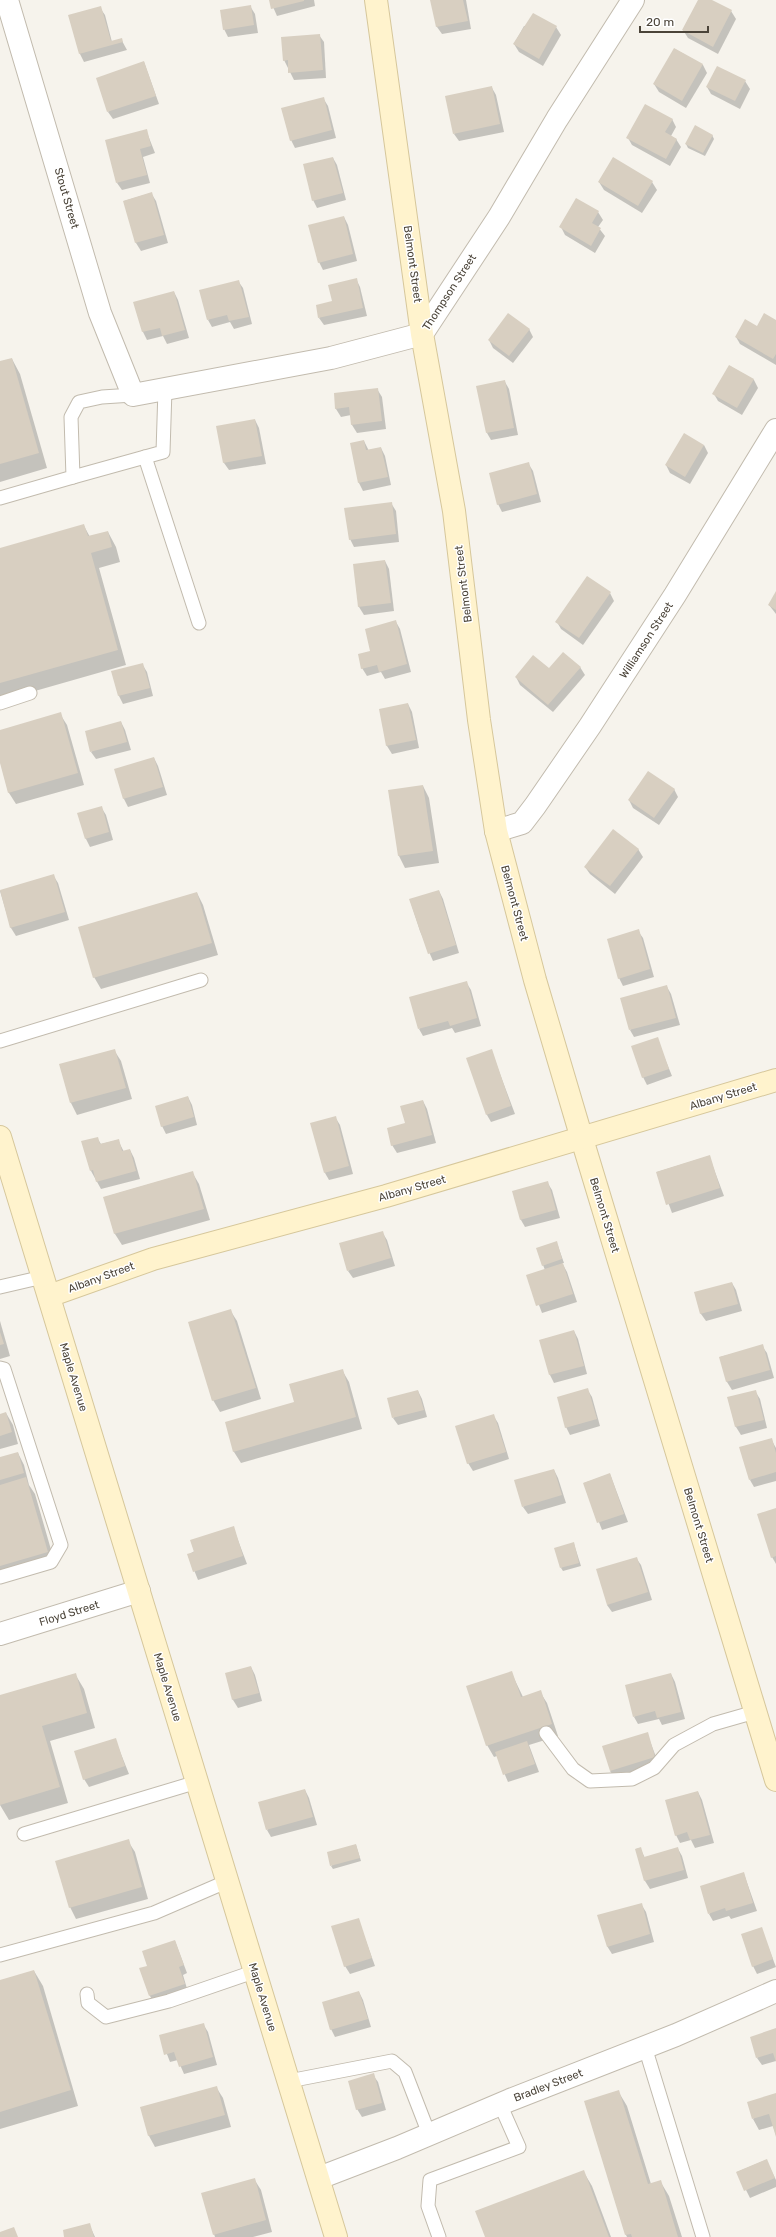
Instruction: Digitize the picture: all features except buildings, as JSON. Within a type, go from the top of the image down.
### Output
[{"type":"street","name":"Stout Street","points":[[7,0],[100,313],[133,395]]},
{"type":"street","name":"Belmont Street","points":[[376,0],[422,334],[454,511],[479,720],[496,831],[535,980],[776,1780]]},
{"type":"street","name":"Thompson Street","points":[[133,395],[331,358],[422,334],[499,217],[557,118],[633,0]]},
{"type":"street","name":"Williamson Street","points":[[496,831],[522,823],[535,806],[590,726],[675,595],[776,430]]},
{"type":"street","name":"Albany Street","points":[[46,1286],[153,1259],[379,1198],[582,1139],[776,1080]]},
{"type":"street","name":"Maple Avenue","points":[[0,1137],[336,2237]]},
{"type":"street","name":"Floyd Street","points":[[0,1634],[139,1591]]},
{"type":"street","name":"Bradley Street","points":[[319,2178],[500,2104],[646,2047],[776,1991]]},
{"type":"lane","points":[[0,498],[163,452],[165,389]]},
{"type":"lane","points":[[74,477],[71,417],[79,402],[102,397],[133,395]]},
{"type":"lane","points":[[145,457],[199,623]]},
{"type":"lane","points":[[0,702],[30,693]]},
{"type":"lane","points":[[0,1041],[201,980]]},
{"type":"lane","points":[[0,1287],[46,1286]]},
{"type":"lane","points":[[0,1368],[4,1369],[61,1545],[51,1562],[0,1578]]},
{"type":"lane","points":[[546,1733],[573,1769],[590,1781],[632,1779],[654,1768],[674,1745],[713,1724],[756,1712]]},
{"type":"lane","points":[[24,1834],[197,1782]]},
{"type":"lane","points":[[0,1955],[154,1912],[228,1881]]},
{"type":"lane","points":[[87,1994],[88,2003],[106,2017],[169,2001],[256,1971]]},
{"type":"lane","points":[[646,2047],[703,2237]]},
{"type":"lane","points":[[289,2081],[392,2061],[405,2072],[429,2134]]},
{"type":"lane","points":[[439,2237],[428,2206],[430,2180],[519,2147],[500,2104]]}]
